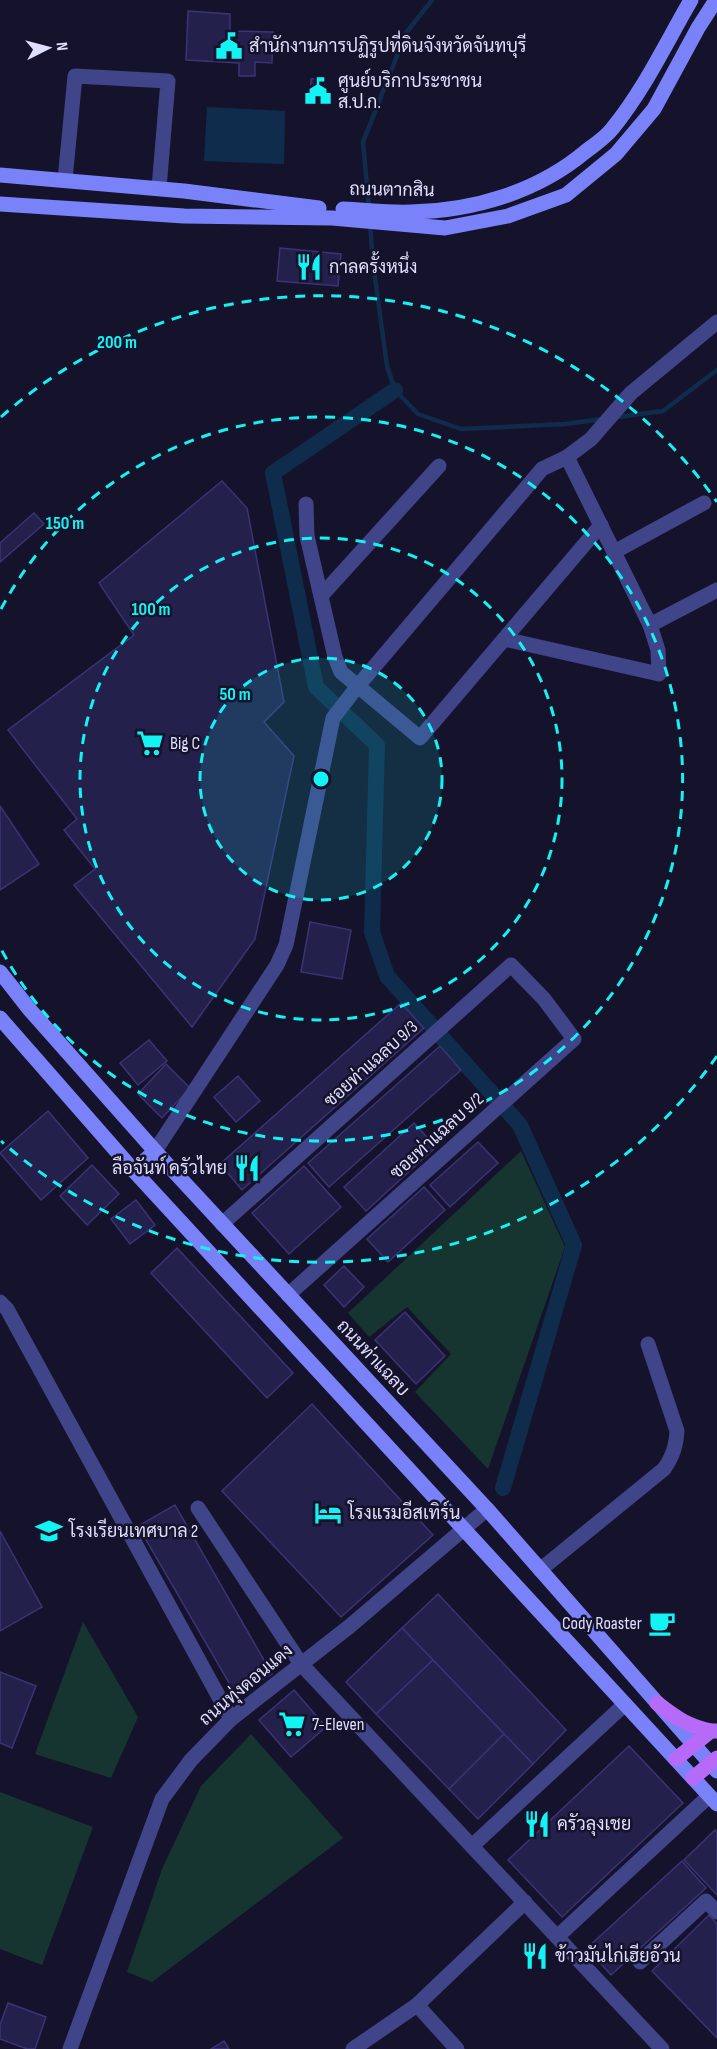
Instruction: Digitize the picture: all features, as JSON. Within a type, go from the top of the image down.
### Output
[{"type":"main road","name":"ถนนตากสิน","points":[[0,204],[184,216],[410,212],[451,210],[481,203],[526,189],[569,165],[611,131],[638,94],[691,0]]},
{"type":"main road","points":[[333,213],[359,220],[445,228],[508,216],[566,195],[616,154],[654,109],[698,28],[716,0]]},
{"type":"main road","name":"ถนนตากสิน","points":[[0,175],[159,188],[333,213]]},
{"type":"main road","name":"ถนนท่าแฉลบ","points":[[0,972],[30,1010],[155,1151],[487,1509],[694,1745],[715,1764]]},
{"type":"main road","points":[[1,1021],[134,1171],[713,1800]]},
{"type":"main road","points":[[134,1171],[155,1151]]},
{"type":"main road","points":[[657,1703],[692,1727],[714,1731]]},
{"type":"main road","points":[[676,1759],[714,1731]]},
{"type":"main road","points":[[693,1778],[715,1764]]},
{"type":"street","points":[[65,180],[75,76],[168,81],[159,188]]},
{"type":"street","points":[[155,1151],[277,965],[286,945],[333,718],[542,469],[567,457],[591,439],[631,393],[717,322]]},
{"type":"street","points":[[504,639],[659,674],[658,650],[650,625],[567,457]]},
{"type":"street","points":[[321,596],[439,466]]},
{"type":"street","points":[[614,552],[704,503]]},
{"type":"street","points":[[306,504],[307,536],[335,657],[341,672],[420,738],[601,525]]},
{"type":"street","points":[[650,625],[717,590]]},
{"type":"street","name":"ซอยท่าแฉลบ 9/3","points":[[222,1224],[511,965],[544,999]]},
{"type":"street","name":"ซอยท่าแฉลบ 9/2","points":[[288,1295],[574,1039],[544,999]]},
{"type":"street","points":[[0,1302],[8,1309],[231,1719]]},
{"type":"street","points":[[540,1570],[664,1469],[672,1458],[677,1431],[648,1344]]},
{"type":"street","points":[[198,1508],[301,1664],[662,2049]]},
{"type":"street","name":"ถนนทุ่งดอนแดง","points":[[70,2049],[162,1799],[191,1760],[231,1719],[350,1626],[487,1509]]},
{"type":"street","points":[[472,1846],[625,1704]]},
{"type":"street","points":[[557,1937],[713,1800]]},
{"type":"street","points":[[640,1962],[706,1900],[717,1912]]},
{"type":"street","points":[[353,2049],[417,2005],[525,1902]]},
{"type":"street","points":[[417,2005],[457,2049]]},
{"type":"green space","points":[[521,1151],[565,1247],[488,1469],[415,1392],[451,1354],[407,1307],[369,1337],[348,1313]]},
{"type":"green space","points":[[83,1622],[138,1717],[111,1778],[35,1754]]},
{"type":"green space","points":[[251,1734],[343,1838],[152,1982],[127,1972],[162,1869],[201,1786]]},
{"type":"green space","points":[[0,1792],[93,1827],[42,1965],[0,1949]]},
{"type":"water","points":[[207,107],[285,111],[284,164],[204,161]]},
{"type":"building","name":"สำนักงานการปฏิรูปที่ดินจังหวัดจันทบุรี","points":[[188,11],[230,14],[230,31],[273,32],[272,63],[255,62],[255,76],[239,76],[239,63],[186,60]]},
{"type":"building","name":"ศูนย์บริกาประชาชน ส.ป.ก.","points":[[325,78],[324,105],[310,104],[311,79]]},
{"type":"building","name":"กาลครั้งหนึ่ง","points":[[280,248],[341,254],[338,286],[277,281]]},
{"type":"building","name":"Big C","points":[[222,481],[247,508],[284,702],[264,722],[294,756],[255,939],[192,1027],[74,885],[95,869],[64,830],[77,819],[8,730],[134,635],[99,583]]},
{"type":"building","points":[[34,513],[44,524],[0,562],[0,543]]},
{"type":"building","points":[[0,806],[39,864],[0,890]]},
{"type":"building","points":[[310,922],[351,930],[342,979],[301,972]]},
{"type":"building","points":[[401,1003],[424,1028],[242,1190],[220,1164]]},
{"type":"building","points":[[149,1040],[167,1061],[138,1085],[120,1063]]},
{"type":"building","points":[[440,1046],[461,1070],[329,1187],[308,1163]]},
{"type":"building","points":[[166,1064],[190,1088],[162,1118],[138,1094]]},
{"type":"building","points":[[238,1076],[260,1101],[236,1122],[214,1097]]},
{"type":"building","points":[[48,1111],[88,1158],[41,1200],[0,1153]]},
{"type":"building","points":[[414,1123],[436,1147],[366,1211],[344,1187]]},
{"type":"building","points":[[478,1142],[498,1163],[450,1207],[430,1185]]},
{"type":"building","points":[[92,1165],[119,1194],[87,1225],[60,1196]]},
{"type":"building","points":[[304,1166],[341,1207],[289,1254],[252,1213]]},
{"type":"building","points":[[424,1187],[445,1210],[388,1262],[367,1239]]},
{"type":"building","points":[[136,1200],[155,1225],[130,1244],[111,1219]]},
{"type":"building","points":[[177,1248],[293,1373],[267,1398],[151,1273]]},
{"type":"building","points":[[344,1266],[364,1287],[344,1307],[324,1285]]},
{"type":"building","points":[[405,1312],[445,1356],[416,1384],[375,1340]]},
{"type":"building","name":"โรงแรมอีสเทิร์น","points":[[312,1404],[433,1535],[341,1617],[222,1491]]},
{"type":"building","points":[[175,1505],[272,1674],[236,1695],[138,1526]]},
{"type":"building","points":[[0,1531],[42,1607],[0,1631]]},
{"type":"building","points":[[438,1594],[566,1730],[533,1764],[402,1628]]},
{"type":"building","points":[[402,1628],[433,1660],[376,1714],[346,1682]]},
{"type":"building","points":[[433,1660],[504,1734],[449,1789],[376,1714]]},
{"type":"building","points":[[0,1672],[36,1686],[12,1748],[0,1743]]},
{"type":"building","name":"7-Eleven","points":[[294,1690],[326,1727],[291,1757],[259,1720]]},
{"type":"building","points":[[504,1734],[533,1764],[478,1819],[449,1789]]},
{"type":"building","points":[[629,1746],[683,1803],[562,1917],[508,1860]]},
{"type":"building","points":[[715,1830],[717,1833],[717,1895],[684,1860]]},
{"type":"building","points":[[682,1861],[706,1888],[611,1975],[587,1948]]},
{"type":"building","points":[[709,1915],[717,1924],[717,2038],[652,1971]]},
{"type":"building","points":[[8,2003],[46,2017],[35,2049],[27,2049],[0,2039],[0,2025]]},
{"type":"building","points":[[224,2041],[229,2049],[211,2049]]},
{"type":"waterway","points":[[369,208],[363,142],[406,33],[432,0]]},
{"type":"waterway","points":[[370,223],[387,366],[395,390],[418,414],[461,429],[565,424],[603,419]]},
{"type":"waterway","points":[[617,417],[663,411],[717,370]]},
{"type":"waterway","points":[[395,390],[273,473],[316,687],[377,745],[372,932],[387,976],[520,1125],[574,1245],[503,1488]]},
{"type":"place","name":"สำนักงานการปฏิรูปที่ดินจังหวัดจันทบุรี","points":[[229,46]]},
{"type":"place","name":"ศูนย์บริกาประชาชน ส.ป.ก.","points":[[318,91]]},
{"type":"place","name":"กาลครั้งหนึ่ง","points":[[309,267]]},
{"type":"place","name":"Big C","points":[[150,743]]},
{"type":"place","name":"ลือจันท์ ครัวไทย","points":[[247,1168]]},
{"type":"place","name":"โรงแรมอีสเทิร์น","points":[[328,1513]]},
{"type":"place","name":"โรงเรียนเทศบาล 2","points":[[49,1531]]},
{"type":"place","name":"Cody Roaster","points":[[662,1623]]},
{"type":"place","name":"7-Eleven","points":[[292,1724]]},
{"type":"place","name":"ครัวลุงเชย","points":[[537,1824]]},
{"type":"place","name":"ข้าวมันไก่เฮียอ้วน","points":[[535,1956]]}]
